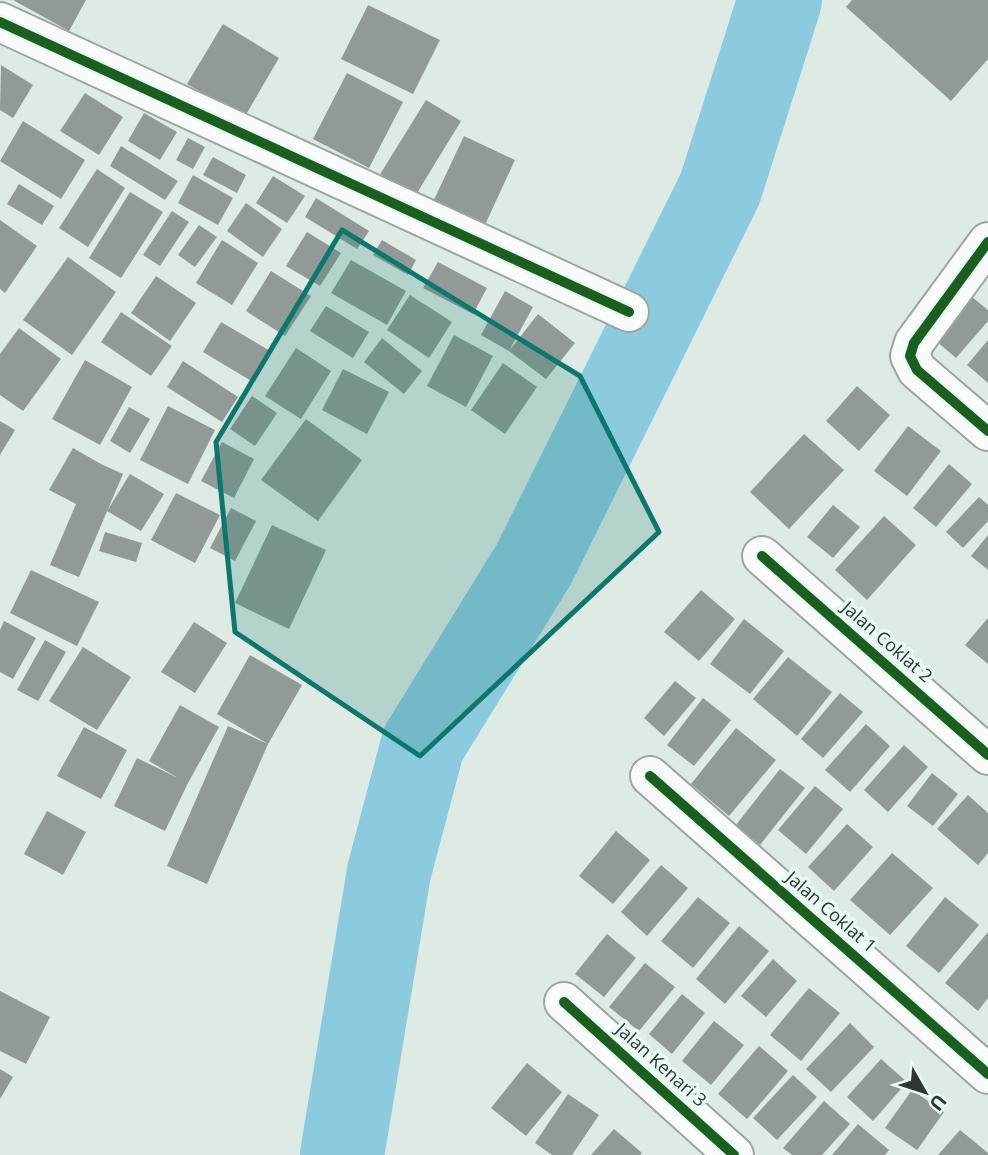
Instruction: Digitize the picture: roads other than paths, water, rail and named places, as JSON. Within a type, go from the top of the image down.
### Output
[{"type":"street","points":[[0,22],[629,312]]},
{"type":"street","points":[[988,242],[914,343],[910,356],[917,370],[988,431]]},
{"type":"street","name":"Jalan Coklat 2","points":[[762,556],[988,755]]},
{"type":"street","name":"Jalan Coklat 1","points":[[650,776],[988,1073]]},
{"type":"street","name":"Jalan Kenari 3","points":[[564,1002],[734,1155]]},
{"type":"waterway","points":[[342,1155],[389,872],[423,744],[534,564],[720,189],[780,0]]}]
